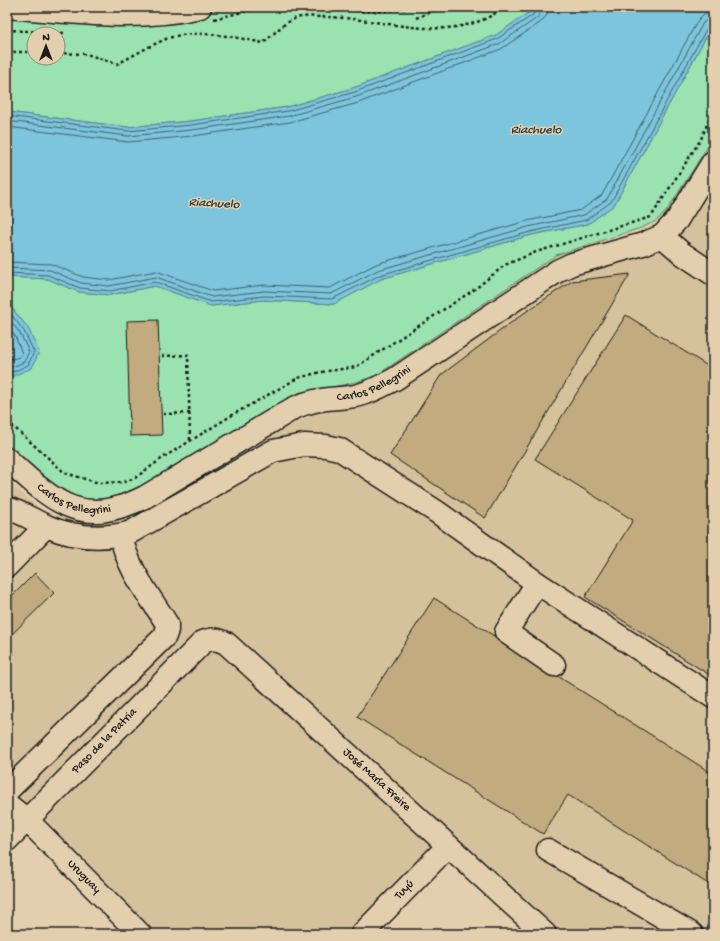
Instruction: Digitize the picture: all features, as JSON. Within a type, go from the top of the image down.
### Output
[{"type":"street","points":[[7,8],[131,15],[187,10],[200,7]]},
{"type":"street","name":"Carlos Pellegrini","points":[[7,459],[34,484],[62,504],[94,512],[124,508],[145,498],[294,408],[311,401],[354,396],[372,391],[395,379],[559,270],[572,264],[643,244],[662,236],[677,220],[713,162]]},
{"type":"street","points":[[662,236],[683,254],[713,274]]},
{"type":"street","points":[[7,508],[20,512],[46,526],[67,534],[100,538],[121,535],[131,532],[273,451],[304,445],[326,446],[340,449],[424,504],[537,583],[713,697]]},
{"type":"street","points":[[7,566],[46,526]]},
{"type":"street","points":[[7,792],[165,636],[168,630],[168,624],[132,568],[125,554],[121,535]]},
{"type":"street","points":[[537,583],[506,632],[554,665]]},
{"type":"street","name":"José María Freire","points":[[203,642],[211,639],[219,639],[226,643],[545,934]]},
{"type":"street","name":"Paso de la Patria","points":[[7,840],[203,642]]},
{"type":"street","name":"Uruguay","points":[[7,804],[27,820],[140,934]]},
{"type":"street","name":"Tuyú","points":[[362,934],[448,846]]},
{"type":"street","points":[[548,850],[692,934]]},
{"type":"path","points":[[331,7],[348,11],[388,12],[416,7]]},
{"type":"path","points":[[416,18],[433,11],[435,7]]},
{"type":"path","points":[[66,53],[86,54],[117,64],[173,37],[208,34],[235,37],[264,43],[282,26],[295,18],[348,17],[418,29],[447,28],[469,23],[495,14],[504,7]]},
{"type":"path","points":[[348,11],[348,17]]},
{"type":"path","points":[[7,52],[26,52]]},
{"type":"path","points":[[7,421],[65,472],[99,483],[124,482],[135,478],[190,441],[298,378],[321,372],[356,367],[475,289],[505,265],[536,252],[651,217],[701,139],[713,110]]},
{"type":"path","points":[[162,356],[188,355],[190,441]]},
{"type":"path","points":[[163,414],[190,413]]},
{"type":"shaded area","points":[[713,145],[713,934],[550,934],[449,848],[355,934],[130,934],[23,809],[7,825],[7,480],[42,511],[86,526],[138,515],[283,429],[333,405],[379,395],[557,260],[646,233],[664,223]]},
{"type":"green space","points":[[229,7],[534,7],[531,11],[496,35],[353,88],[287,107],[191,121],[128,127],[7,112],[7,18],[136,24],[198,15]]},
{"type":"green space","points":[[713,24],[713,138],[666,212],[656,221],[641,228],[556,255],[377,375],[302,394],[134,491],[112,499],[90,500],[76,497],[63,491],[40,476],[7,447],[7,375],[13,376],[28,328],[7,302],[7,277],[48,279],[79,292],[110,295],[155,286],[211,306],[263,300],[333,304],[381,279],[531,235],[588,224],[614,205]]},
{"type":"water","name":"Riachuelo","points":[[534,7],[713,7],[713,24],[614,205],[588,224],[531,235],[381,279],[334,304],[263,300],[211,306],[155,286],[110,295],[79,292],[48,279],[7,277],[7,112],[128,127],[191,121],[287,107],[353,88],[496,35],[531,11]]},
{"type":"water","points":[[7,302],[28,328],[39,352],[32,368],[13,376],[7,375]]},
{"type":"building","points":[[630,274],[485,518],[390,455],[441,375],[524,313],[572,281]]},
{"type":"building","points":[[626,315],[711,368],[713,365],[713,677],[585,597],[633,520],[535,459]]},
{"type":"building","points":[[158,320],[162,435],[130,436],[127,321]]},
{"type":"building","points":[[35,573],[54,593],[7,639],[7,601]]},
{"type":"building","points":[[434,598],[713,774],[713,887],[568,795],[543,834],[357,717]]}]
